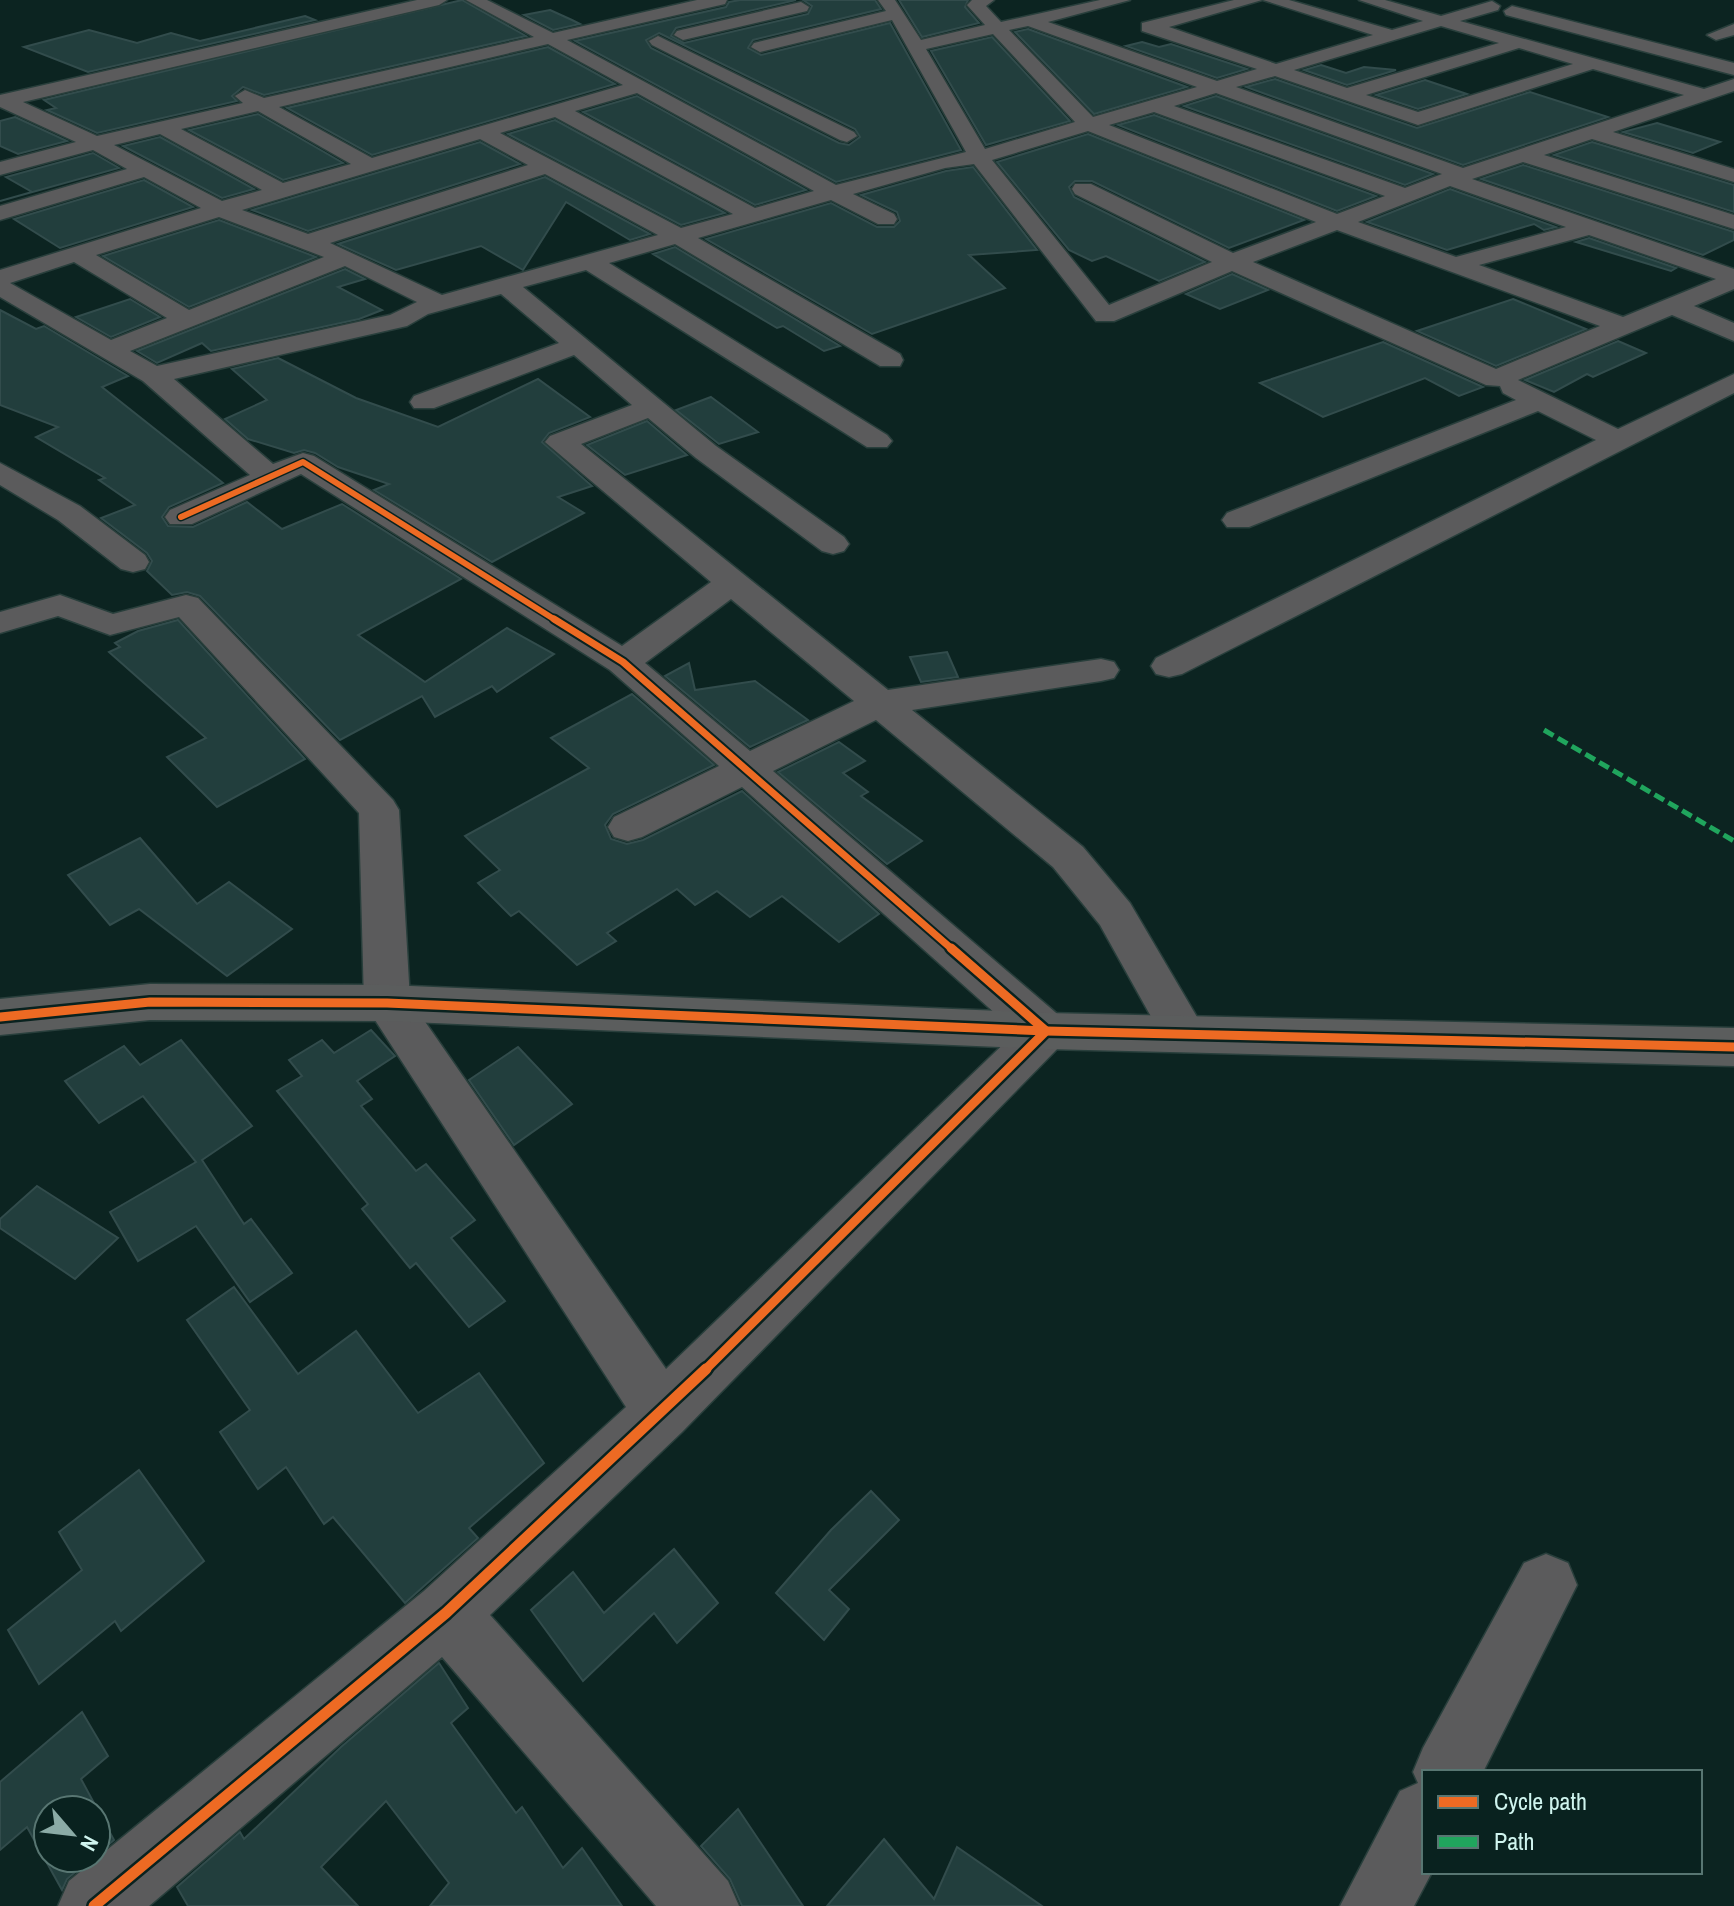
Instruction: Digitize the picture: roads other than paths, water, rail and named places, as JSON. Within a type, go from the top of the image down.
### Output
[{"type":"street","points":[[2,101],[439,0]]},
{"type":"street","points":[[474,0],[549,36],[637,87],[886,219]]},
{"type":"street","points":[[0,169],[259,104],[719,0]]},
{"type":"street","points":[[986,0],[975,5],[1088,124],[1337,222],[1623,326]]},
{"type":"street","points":[[916,46],[1122,0]]},
{"type":"street","points":[[1088,41],[1254,0]]},
{"type":"street","points":[[1271,0],[1390,35]]},
{"type":"street","points":[[1367,0],[1734,102]]},
{"type":"street","points":[[1468,0],[1734,69]]},
{"type":"street","points":[[815,34],[800,3],[651,42],[700,62],[847,136],[821,143]]},
{"type":"street","points":[[153,375],[398,321],[419,309],[439,303],[943,162],[979,157],[1492,6]]},
{"type":"street","points":[[700,62],[815,34],[892,7],[979,157],[1105,316],[1232,262],[1457,177],[1734,85]]},
{"type":"street","points":[[393,11],[421,25]]},
{"type":"street","points":[[1295,23],[1324,15]]},
{"type":"street","points":[[180,60],[186,46],[283,16]]},
{"type":"street","points":[[1030,21],[1734,278]]},
{"type":"street","points":[[1734,29],[1709,34],[1734,40]]},
{"type":"street","points":[[1134,30],[1207,45],[1418,119],[1591,64]]},
{"type":"street","points":[[1207,45],[1236,38]]},
{"type":"street","points":[[450,39],[478,53]]},
{"type":"street","points":[[1348,94],[1517,43]]},
{"type":"street","points":[[557,65],[616,51]]},
{"type":"street","points":[[180,60],[207,74]]},
{"type":"street","points":[[240,81],[259,104],[369,165]]},
{"type":"street","points":[[349,83],[377,97]]},
{"type":"street","points":[[0,278],[220,209],[637,87]]},
{"type":"street","points":[[2,101],[95,143],[220,209],[346,257],[439,303]]},
{"type":"street","points":[[1153,105],[1406,196]]},
{"type":"street","points":[[557,110],[752,215]]},
{"type":"street","points":[[25,129],[82,115]]},
{"type":"street","points":[[162,127],[281,191]]},
{"type":"street","points":[[482,132],[678,236],[890,360]]},
{"type":"street","points":[[1592,132],[1734,176]]},
{"type":"street","points":[[1151,168],[1240,136]]},
{"type":"street","points":[[770,158],[795,151]]},
{"type":"street","points":[[1697,165],[1734,151]]},
{"type":"street","points":[[1524,155],[1734,222]]},
{"type":"street","points":[[308,242],[547,166]]},
{"type":"street","points":[[4,223],[146,170]]},
{"type":"street","points":[[1020,209],[1110,181]]},
{"type":"street","points":[[1083,189],[1232,262],[1496,379],[1618,440]]},
{"type":"street","points":[[1458,264],[1590,227]]},
{"type":"street","points":[[34,246],[67,257],[186,319]]},
{"type":"street","points":[[109,350],[346,257]]},
{"type":"street","points":[[589,261],[877,441]]},
{"type":"street","points":[[1496,379],[1734,278]]},
{"type":"street","points":[[505,285],[706,452],[833,544]]},
{"type":"street","points":[[0,287],[153,375],[269,476]]},
{"type":"street","points":[[1673,306],[1734,333]]},
{"type":"street","points":[[424,402],[577,345]]},
{"type":"street","points":[[1169,666],[1734,382]]},
{"type":"street","points":[[1238,520],[1540,400]]},
{"type":"street","points":[[651,407],[560,442],[1068,857],[1115,914],[1184,1034]]},
{"type":"street","points":[[181,517],[303,462],[623,662],[1046,1031]]},
{"type":"street","points":[[0,472],[69,513],[133,562]]},
{"type":"street","points":[[623,662],[731,583]]},
{"type":"street","points":[[0,623],[60,605],[110,625],[186,605],[379,810],[387,1003],[662,1412]]},
{"type":"street","points":[[628,827],[880,703],[1101,670]]},
{"type":"street","points":[[0,1017],[150,1002],[387,1003],[1046,1031],[1734,1047]]},
{"type":"street","points":[[94,1906],[446,1613],[662,1412],[1046,1031]]},
{"type":"street","points":[[1448,1770],[1546,1585]]},
{"type":"street","points":[[446,1613],[703,1906]]},
{"type":"street","points":[[1376,1906],[1422,1819]]}]
